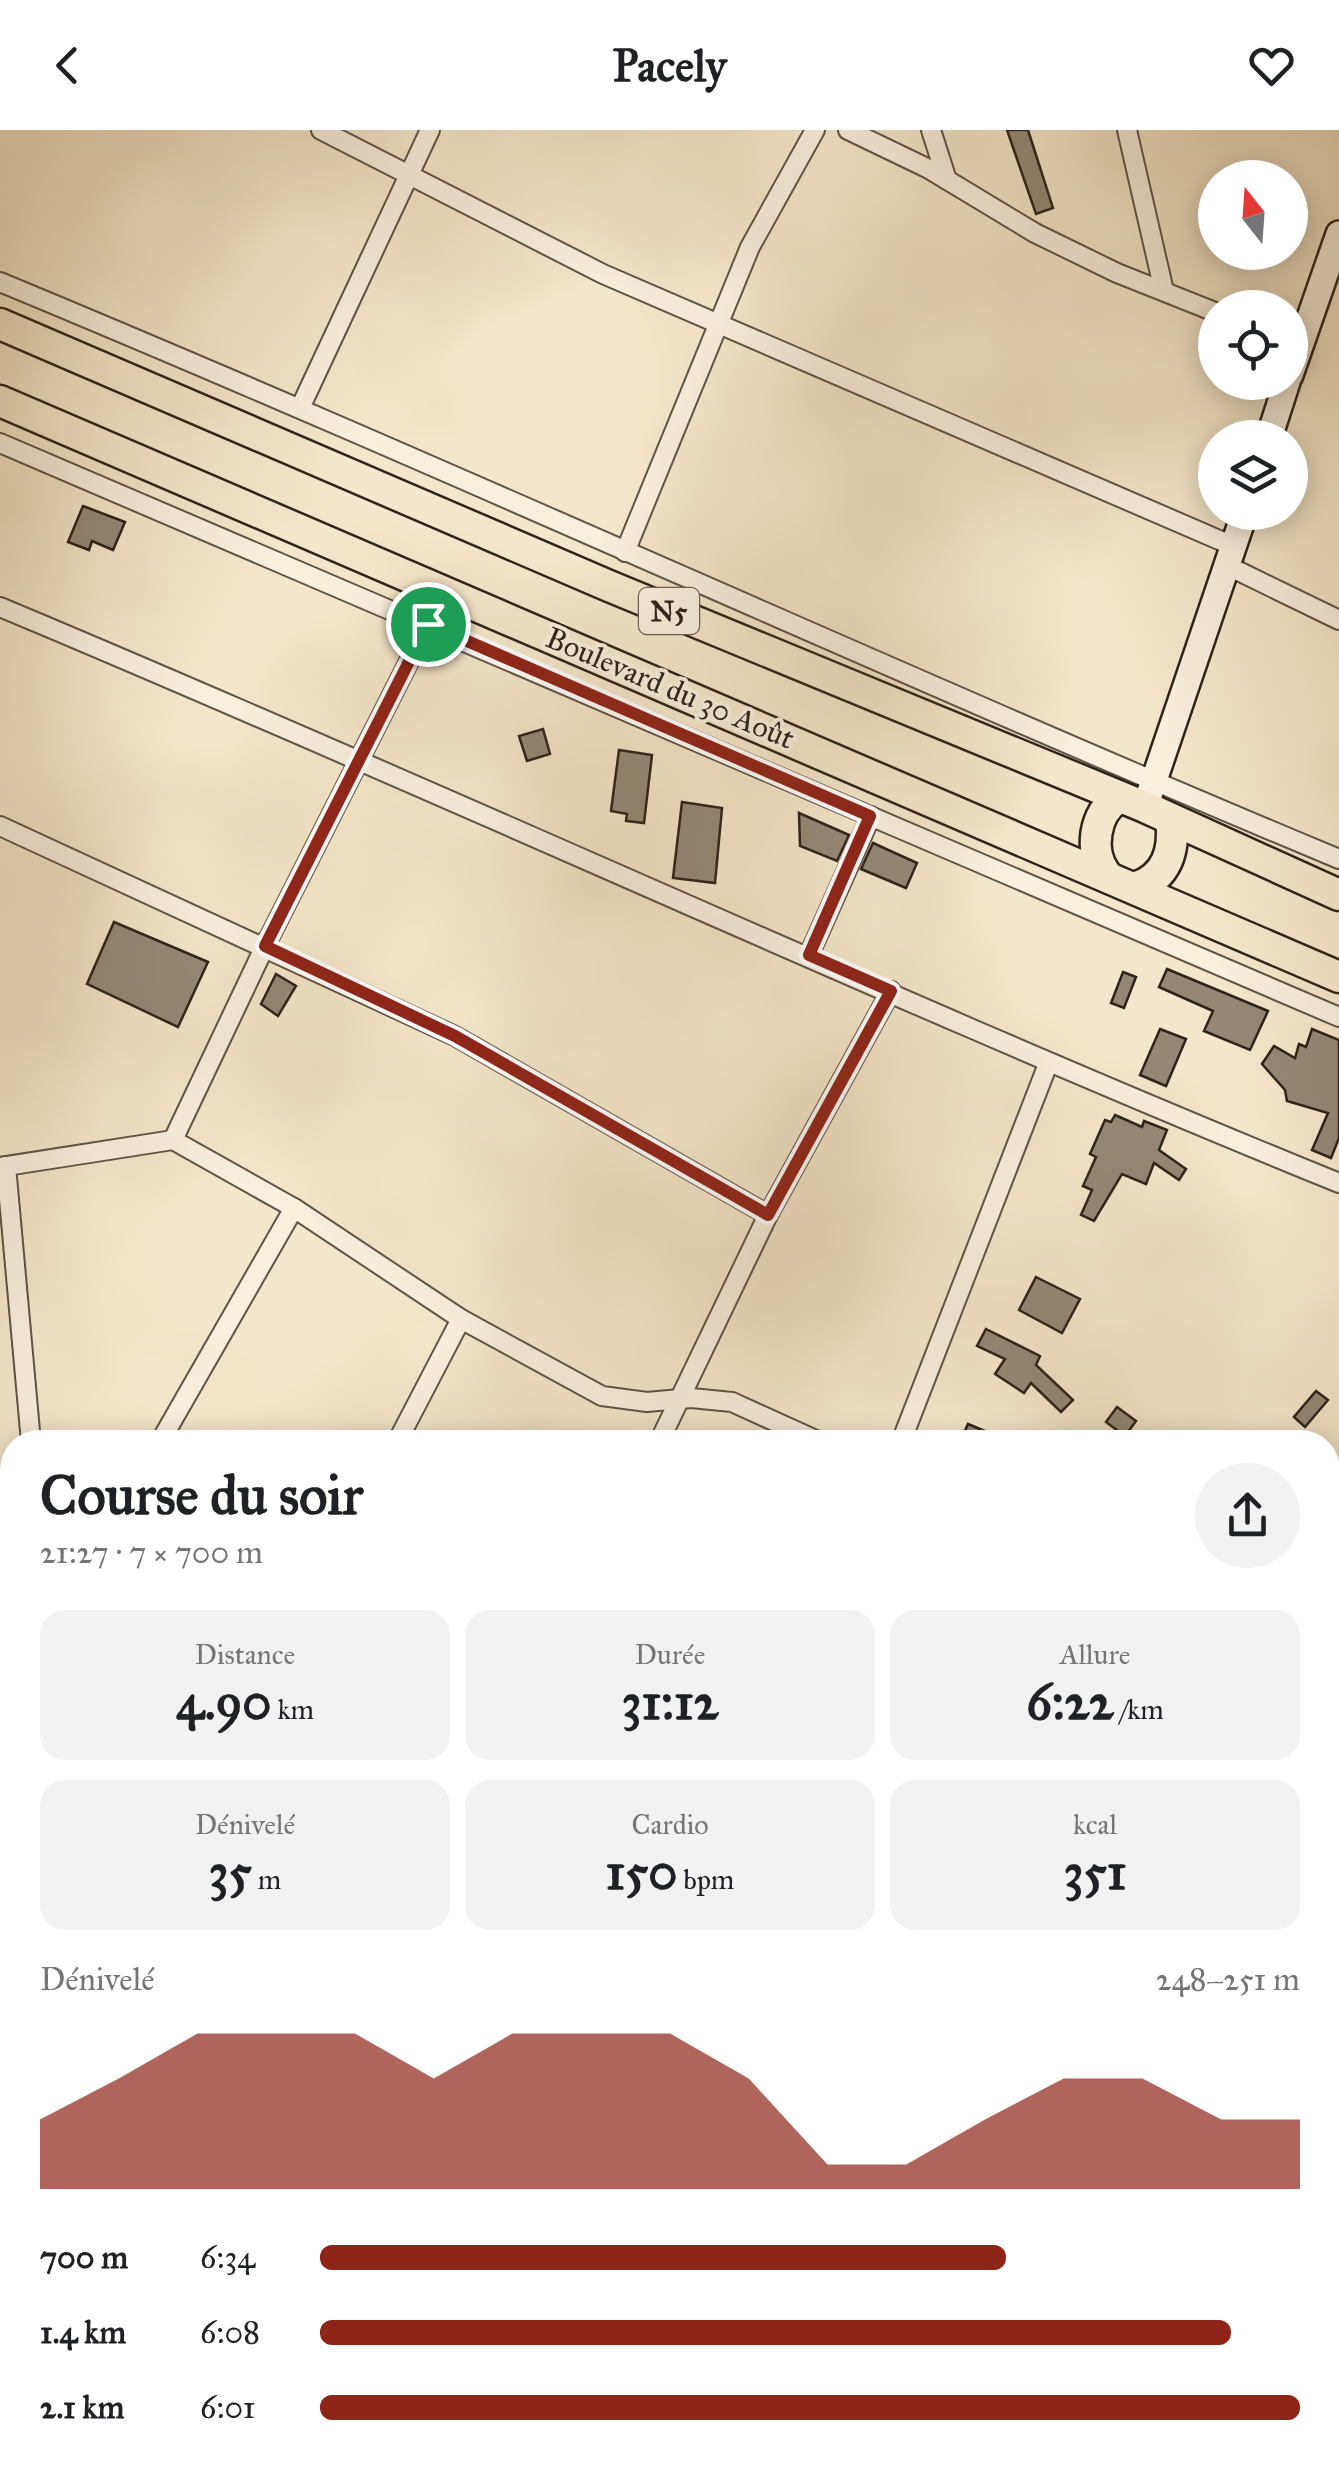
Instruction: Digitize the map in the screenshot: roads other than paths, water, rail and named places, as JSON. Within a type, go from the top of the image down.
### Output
[{"type":"highway","name":"N5","points":[[0,324],[1147,802],[1339,895]]},
{"type":"highway","name":"Boulevard du 30 Août","points":[[0,401],[448,596],[588,651],[1105,873],[1339,977]]},
{"type":"highway","points":[[1105,873],[1096,854],[1096,836],[1109,804],[1147,802],[1173,836],[1165,866],[1157,878],[1137,887]]},
{"type":"street","points":[[321,130],[603,274],[1230,556],[1339,620]]},
{"type":"street","points":[[300,406],[430,130]]},
{"type":"street","points":[[625,552],[750,248],[815,130]]},
{"type":"street","points":[[848,130],[947,180],[1036,232],[1198,305]]},
{"type":"street","points":[[931,130],[947,180]]},
{"type":"street","points":[[1127,130],[1164,291]]},
{"type":"street","points":[[1308,309],[1339,234]]},
{"type":"street","points":[[0,282],[300,406],[625,552],[1147,802],[1339,858]]},
{"type":"street","points":[[0,443],[1339,1017]]},
{"type":"street","points":[[1147,802],[1238,530]]},
{"type":"street","points":[[0,606],[809,955],[1048,1064],[1339,1183]]},
{"type":"street","points":[[173,1140],[265,946],[428,624]]},
{"type":"street","points":[[809,955],[870,816]]},
{"type":"street","points":[[0,826],[455,1036],[768,1215]]},
{"type":"street","points":[[664,1430],[768,1215],[891,991]]},
{"type":"street","points":[[906,1430],[1048,1064]]},
{"type":"street","points":[[30,1430],[3,1167],[173,1140],[294,1208],[460,1318],[602,1396],[647,1402],[732,1402],[794,1430]]},
{"type":"street","points":[[167,1430],[294,1208]]},
{"type":"street","points":[[403,1430],[460,1318]]}]
